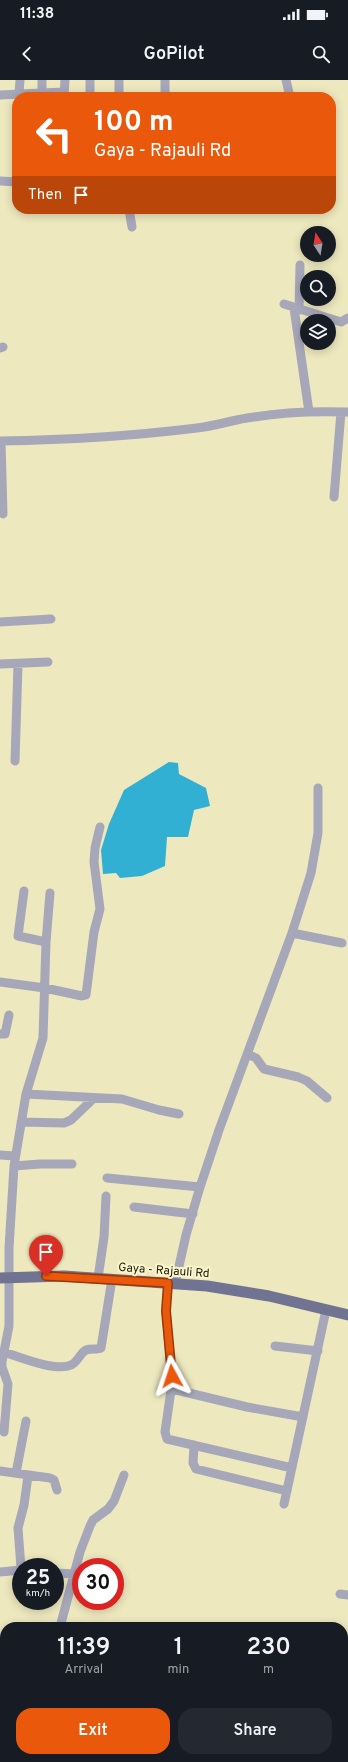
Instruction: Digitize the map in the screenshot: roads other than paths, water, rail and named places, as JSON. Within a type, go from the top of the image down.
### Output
[{"type":"main road","name":"Gaya - Rajauli Rd","points":[[4,1278],[46,1276],[172,1283],[246,1292],[348,1315]]},
{"type":"street","points":[[19,92],[20,80]]},
{"type":"street","points":[[42,80],[42,92]]},
{"type":"street","points":[[64,92],[65,80]]},
{"type":"street","points":[[90,80],[90,92]]},
{"type":"street","points":[[119,80],[119,92]]},
{"type":"street","points":[[165,92],[166,80]]},
{"type":"street","points":[[286,80],[289,92]]},
{"type":"street","points":[[0,95],[12,94]]},
{"type":"street","points":[[0,175],[0,182],[12,182]]},
{"type":"street","points":[[130,214],[132,227]]},
{"type":"street","points":[[300,265],[297,309],[309,412]]},
{"type":"street","points":[[284,304],[341,322],[348,318]]},
{"type":"street","points":[[3,514],[1,441],[51,440],[156,433],[205,427],[254,416],[309,412],[344,412],[334,497]]},
{"type":"street","points":[[0,622],[51,619]]},
{"type":"street","points":[[0,664],[48,662]]},
{"type":"street","points":[[15,760],[18,664]]},
{"type":"street","points":[[292,1468],[167,1439],[165,1424],[172,1389],[172,1368],[166,1311],[172,1283],[200,1187],[292,933],[312,866],[318,833],[318,788]]},
{"type":"street","points":[[0,982],[46,988],[82,996],[88,993],[94,932],[100,909],[94,862],[95,848],[100,827]]},
{"type":"street","points":[[24,892],[18,936],[46,942]]},
{"type":"street","points":[[4,1432],[3,1400],[8,1384],[2,1367],[9,1326],[4,1278],[9,1248],[15,1156],[26,1094],[43,1038],[46,988],[46,942],[50,892]]},
{"type":"street","points":[[292,933],[342,943]]},
{"type":"street","points":[[0,1034],[5,1034],[9,1015]]},
{"type":"street","points":[[247,1054],[256,1058],[264,1069],[298,1077],[307,1081],[327,1098]]},
{"type":"street","points":[[26,1094],[129,1100],[159,1110],[180,1114]]},
{"type":"street","points":[[21,1122],[64,1123],[70,1120],[94,1098]]},
{"type":"street","points":[[0,1155],[15,1156]]},
{"type":"street","points":[[14,1166],[72,1164]]},
{"type":"street","points":[[106,1178],[200,1187]]},
{"type":"street","points":[[98,1278],[104,1237],[106,1196]]},
{"type":"street","points":[[134,1207],[192,1214]]},
{"type":"street","points":[[4,1352],[50,1366],[65,1367],[70,1366],[77,1361],[85,1351],[101,1348],[112,1279]]},
{"type":"street","points":[[284,1504],[326,1310]]},
{"type":"street","points":[[275,1346],[318,1351]]},
{"type":"street","points":[[172,1389],[247,1407],[303,1417]]},
{"type":"street","points":[[16,1473],[26,1421]]},
{"type":"street","points":[[194,1445],[193,1463],[196,1469],[287,1491]]},
{"type":"street","points":[[0,1470],[28,1476],[50,1478],[54,1480],[57,1490]]},
{"type":"street","points":[[79,1558],[93,1520],[108,1509],[114,1501],[124,1475]]},
{"type":"street","points":[[20,1558],[18,1528],[24,1505],[28,1476]]},
{"type":"street","points":[[0,1572],[12,1570]]},
{"type":"street","points":[[61,1622],[72,1584]]},
{"type":"water","points":[[169,762],[178,763],[179,774],[206,788],[210,806],[194,810],[188,837],[167,837],[165,866],[142,876],[120,878],[116,873],[103,874],[101,850],[109,824],[124,790]]}]
